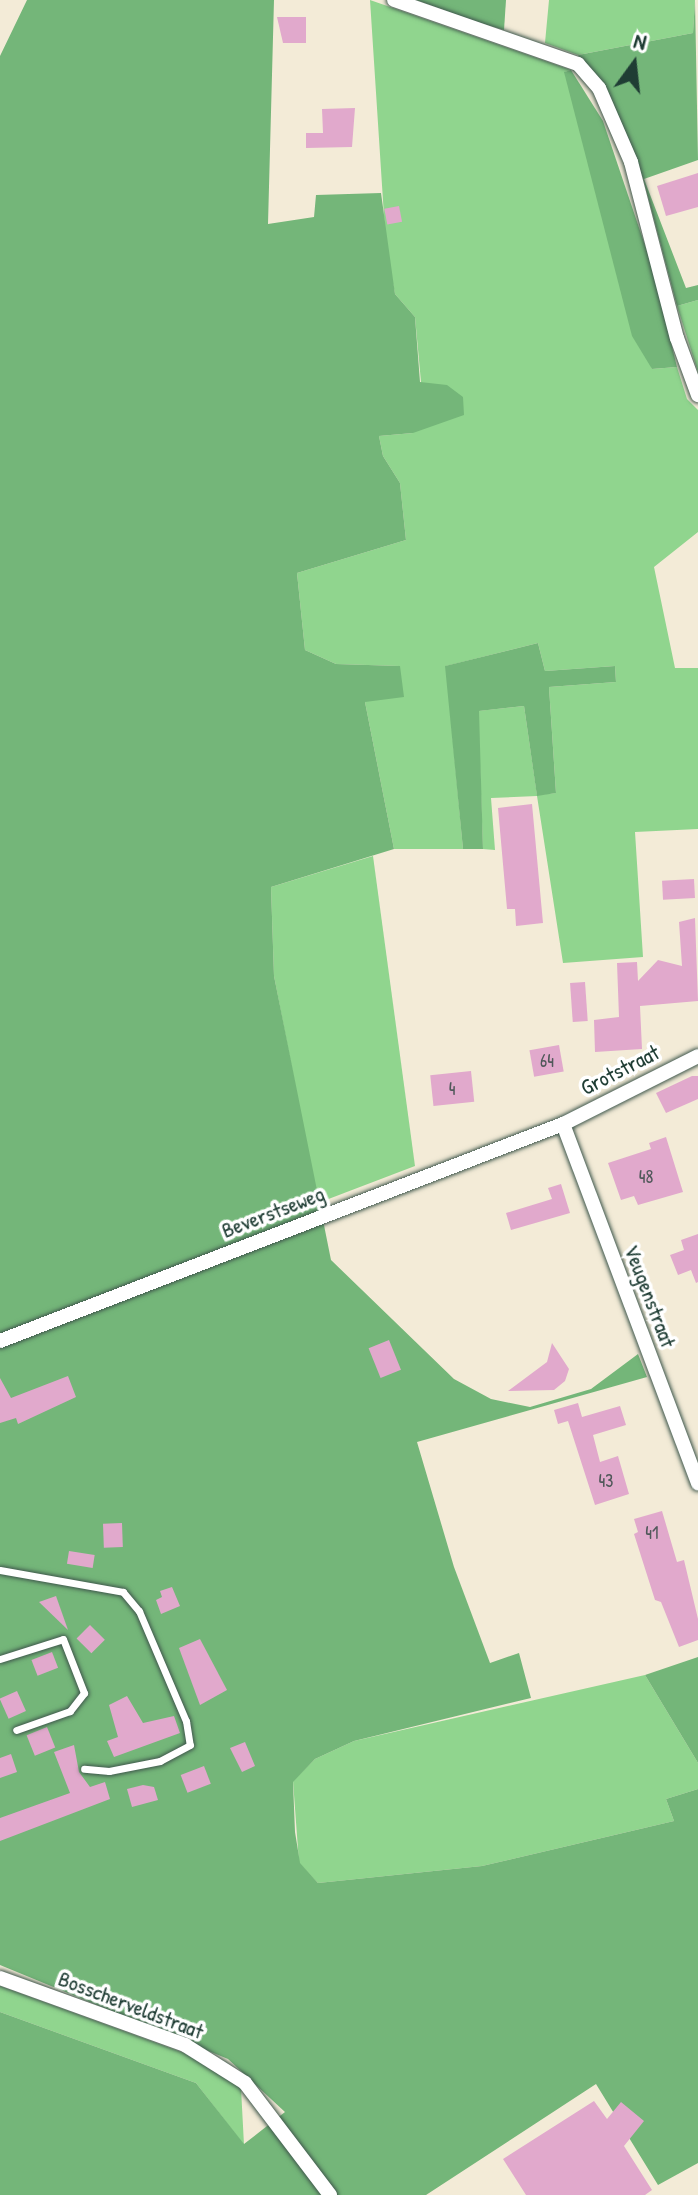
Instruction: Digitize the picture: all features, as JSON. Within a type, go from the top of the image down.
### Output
[{"type":"street","points":[[394,0],[578,64],[599,88],[631,162],[677,338],[698,395]]},
{"type":"street","name":"Grotstraat","points":[[563,1124],[698,1056]]},
{"type":"street","name":"Beverstseweg","points":[[0,1341],[563,1124]]},
{"type":"street","name":"Veugenstraat","points":[[563,1124],[698,1483]]},
{"type":"street","name":"Bosscherveldstraat","points":[[0,1978],[185,2045],[245,2083],[330,2195]]},
{"type":"lane","points":[[0,1570],[123,1592],[139,1611],[186,1721],[190,1745],[160,1761],[109,1771],[84,1769]]},
{"type":"lane","points":[[0,1659],[63,1639],[84,1693],[70,1711],[16,1730]]},
{"type":"green space","points":[[27,0],[274,0],[268,224],[314,217],[316,195],[381,193],[395,294],[415,317],[420,382],[447,385],[463,397],[464,415],[413,433],[379,436],[383,456],[400,483],[406,540],[297,573],[305,650],[336,664],[400,666],[404,697],[365,702],[394,849],[271,887],[274,976],[331,1260],[454,1379],[491,1399],[530,1407],[591,1389],[638,1354],[647,1377],[417,1442],[454,1567],[490,1663],[519,1653],[531,1698],[354,1741],[315,1759],[293,1782],[295,1832],[300,1863],[318,1883],[482,1866],[674,1821],[666,1799],[698,1789],[698,2163],[658,2185],[596,2084],[426,2195],[0,2195],[0,2012],[196,2083],[244,2144],[285,2112],[228,2059],[0,1965],[0,56]]},
{"type":"green space","points":[[370,0],[571,70],[565,72],[652,369],[677,367],[687,399],[698,410],[698,532],[654,567],[675,668],[698,668],[698,829],[635,832],[643,957],[563,963],[537,796],[491,798],[495,850],[483,849],[478,711],[524,706],[537,795],[556,793],[549,687],[616,682],[615,666],[545,671],[538,643],[446,666],[463,849],[394,849],[365,702],[399,666],[336,664],[305,650],[297,573],[406,540],[400,483],[383,456],[379,436],[413,433],[421,382],[415,317],[395,294],[386,247]]},
{"type":"green space","points":[[416,0],[506,0],[504,30],[477,22]]},
{"type":"green space","points":[[549,0],[695,0],[693,33],[578,55],[545,43]]},
{"type":"green space","points":[[695,0],[698,160],[644,179],[686,288],[698,285],[698,300],[677,306],[643,178],[604,87],[578,55],[693,33]]},
{"type":"green space","points":[[571,70],[603,121],[653,269],[677,367],[652,369],[632,336],[564,72]]},
{"type":"green space","points":[[698,300],[698,372],[677,306]]},
{"type":"green space","points":[[538,643],[545,671],[615,666],[616,682],[549,687],[556,793],[537,796],[524,706],[479,711],[483,849],[463,849],[445,666]]},
{"type":"green space","points":[[373,856],[415,1166],[318,1203],[274,976],[271,887]]},
{"type":"green space","points":[[698,1657],[698,1763],[645,1675]]},
{"type":"green space","points":[[645,1675],[698,1763],[698,1789],[666,1799],[674,1821],[482,1866],[318,1883],[299,1863],[293,1781],[315,1759],[354,1741]]},
{"type":"green space","points":[[0,1986],[184,2053],[241,2088],[244,2145],[196,2083],[0,2012]]},
{"type":"building","points":[[277,17],[306,17],[306,43],[283,43]]},
{"type":"building","points":[[355,108],[352,147],[306,148],[306,133],[323,133],[322,109]]},
{"type":"building","points":[[698,173],[698,207],[666,216],[657,186]]},
{"type":"building","points":[[399,206],[402,222],[387,225],[384,209]]},
{"type":"building","points":[[532,804],[543,923],[516,926],[515,909],[507,909],[498,808]]},
{"type":"building","points":[[694,879],[695,898],[663,900],[662,881]]},
{"type":"building","points":[[695,918],[698,1001],[640,1006],[642,1049],[595,1052],[594,1020],[619,1017],[617,963],[637,962],[638,981],[658,960],[682,966],[679,922]]},
{"type":"building","points":[[585,982],[588,1021],[573,1022],[570,983]]},
{"type":"building","points":[[559,1045],[564,1072],[534,1077],[529,1050]]},
{"type":"building","points":[[471,1071],[474,1102],[433,1106],[430,1075]]},
{"type":"building","points":[[698,1076],[698,1099],[666,1113],[656,1093]]},
{"type":"building","points":[[666,1137],[683,1192],[638,1205],[634,1196],[621,1200],[608,1163],[651,1149],[649,1143]]},
{"type":"building","points":[[561,1184],[570,1213],[511,1230],[506,1213],[552,1199],[548,1188]]},
{"type":"building","points":[[698,1234],[696,1283],[691,1270],[678,1275],[670,1255],[684,1250],[681,1240]]},
{"type":"building","points":[[389,1340],[401,1370],[381,1378],[369,1348]]},
{"type":"building","points":[[552,1343],[569,1369],[565,1381],[554,1390],[508,1391],[547,1362]]},
{"type":"building","points":[[68,1376],[76,1397],[18,1424],[16,1418],[0,1423],[0,1378],[11,1398]]},
{"type":"building","points":[[578,1403],[582,1417],[620,1406],[626,1425],[593,1435],[600,1462],[618,1456],[629,1494],[595,1505],[568,1421],[558,1424],[554,1410]]},
{"type":"building","points":[[662,1511],[677,1562],[684,1560],[698,1619],[698,1640],[679,1647],[661,1602],[655,1600],[634,1534],[638,1532],[634,1519]]},
{"type":"building","points":[[122,1523],[123,1547],[104,1548],[103,1524]]},
{"type":"building","points":[[69,1551],[95,1555],[93,1568],[67,1564]]},
{"type":"building","points":[[172,1587],[180,1606],[161,1614],[156,1600],[162,1597],[160,1591]]},
{"type":"building","points":[[56,1596],[68,1630],[39,1602]]},
{"type":"building","points":[[90,1625],[105,1640],[91,1653],[77,1638]]},
{"type":"building","points":[[200,1639],[227,1690],[200,1705],[179,1648]]},
{"type":"building","points":[[52,1652],[58,1668],[38,1676],[31,1660]]},
{"type":"building","points":[[17,1691],[26,1711],[9,1719],[0,1699]]},
{"type":"building","points":[[127,1696],[143,1723],[174,1716],[180,1733],[114,1757],[107,1741],[118,1737],[109,1705]]},
{"type":"building","points":[[47,1727],[55,1747],[35,1756],[27,1735]]},
{"type":"building","points":[[245,1742],[255,1766],[242,1772],[230,1748]]},
{"type":"building","points":[[74,1745],[79,1772],[90,1787],[105,1782],[110,1799],[0,1841],[0,1818],[70,1793],[54,1752]]},
{"type":"building","points":[[11,1754],[17,1772],[0,1778],[0,1758]]},
{"type":"building","points":[[204,1766],[211,1784],[187,1793],[181,1775]]},
{"type":"building","points":[[143,1785],[154,1787],[158,1800],[132,1807],[127,1789]]},
{"type":"building","points":[[594,2101],[607,2119],[621,2102],[644,2121],[624,2146],[652,2190],[645,2195],[526,2195],[503,2159]]}]
